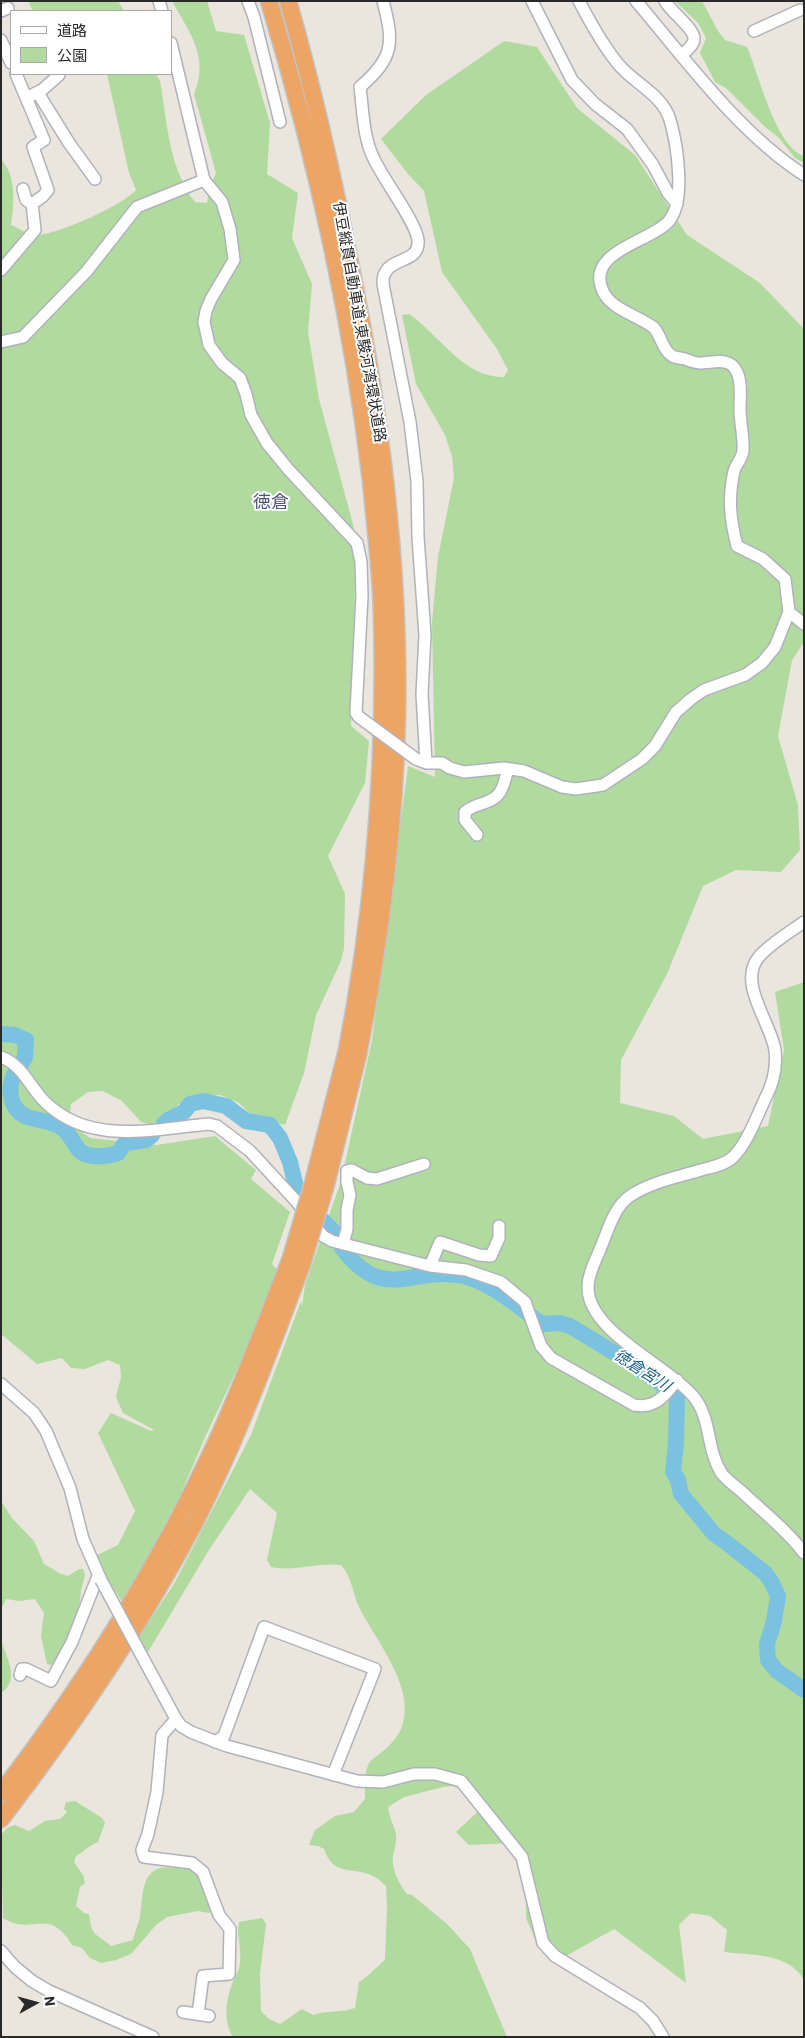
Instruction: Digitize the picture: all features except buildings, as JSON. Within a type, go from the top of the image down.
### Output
[{"type":"highway","points":[[260,1],[304,131]]},
{"type":"highway","name":"伊豆縦貫自動車道;東駿河湾環状道路","points":[[1,1793],[81,1684],[128,1608],[177,1521],[214,1448],[296,1261],[325,1188],[344,1118],[375,866],[383,714],[382,612],[374,508],[360,402],[330,235],[270,1]]},
{"type":"highway","name":"伊豆縦貫自動車道;東駿河湾環状道路","points":[[288,1],[304,55],[324,136],[367,346],[381,438],[390,516],[396,611],[398,713],[395,790],[388,868],[373,975],[352,1052]]},
{"type":"highway","points":[[292,1],[304,55]]},
{"type":"highway","name":"伊豆縦貫自動車道;東駿河湾環状道路","points":[[1,1819],[95,1690],[153,1597],[195,1521],[257,1386],[296,1261]]},
{"type":"street","points":[[248,1],[254,17],[280,122]]},
{"type":"street","points":[[383,1],[389,28],[389,48],[385,62],[360,87],[367,138],[373,158],[413,226],[418,240],[417,249],[413,256],[391,266],[385,273],[383,284],[410,422],[417,481],[418,537],[425,635],[421,761]]},
{"type":"street","points":[[532,1],[572,80],[594,104],[627,129],[653,165],[677,204]]},
{"type":"street","points":[[172,47],[204,180],[222,202],[230,229],[234,260],[206,311],[204,322],[209,345],[222,363],[240,378],[251,415],[267,443],[288,469],[357,544],[361,562],[362,596],[356,713],[421,761],[442,763],[450,768],[464,772],[508,769],[524,771],[562,787],[576,789],[603,785],[642,759],[654,746],[676,712],[691,699],[704,690],[745,675],[762,663],[774,647],[789,612],[785,579],[763,560],[737,546],[732,528],[729,507],[735,468],[740,463],[744,441],[740,423],[740,385],[738,373],[733,365],[725,361],[698,363],[671,356],[662,345],[656,329],[644,320],[613,304],[602,290],[600,273],[607,260],[668,223],[677,204],[679,172],[670,118],[664,106],[620,67],[604,46],[579,1]]},
{"type":"street","points":[[636,1],[744,127],[766,147],[804,175]]},
{"type":"street","points":[[665,1],[669,8],[692,32],[694,39],[691,46],[682,55]]},
{"type":"street","points":[[754,31],[802,12],[792,1]]},
{"type":"street","points":[[1,40],[10,61]]},
{"type":"street","points":[[16,75],[44,140],[33,147],[48,190],[32,204]]},
{"type":"street","points":[[26,99],[38,93],[59,75]]},
{"type":"street","points":[[38,93],[68,144],[95,179]]},
{"type":"street","points":[[1,342],[23,337],[86,272],[137,207],[204,180]]},
{"type":"street","points":[[23,189],[26,200],[32,204]]},
{"type":"street","points":[[1,270],[34,230],[32,204]]},
{"type":"street","points":[[789,612],[804,624]]},
{"type":"street","points":[[477,834],[465,820],[465,812],[470,808],[491,801],[499,795],[508,769]]},
{"type":"street","points":[[804,922],[758,958],[753,967],[752,986],[774,1048],[776,1063],[769,1090],[741,1147],[724,1164],[657,1184],[629,1197],[619,1208],[610,1224],[589,1276],[589,1299],[592,1309],[640,1354],[677,1380],[693,1396],[702,1408],[712,1450],[722,1474],[792,1539],[804,1553]]},
{"type":"street","points":[[1,1057],[20,1069],[44,1102],[56,1112],[88,1128],[113,1132],[209,1124],[217,1126],[250,1151],[269,1170],[323,1236],[332,1241],[430,1266],[466,1270],[501,1282],[525,1302],[541,1346],[551,1358],[634,1405],[642,1407],[658,1402],[677,1380]]},
{"type":"street","points":[[344,1244],[350,1195],[347,1171],[352,1170],[367,1178],[377,1179],[424,1164]]},
{"type":"street","points":[[430,1266],[440,1242],[479,1255],[491,1256],[499,1238],[499,1226]]},
{"type":"street","points":[[1,1384],[34,1413],[46,1431],[70,1488],[82,1539],[100,1578],[181,1726],[215,1742],[357,1782],[383,1782],[414,1774],[435,1774],[461,1781],[522,1857],[543,1943],[555,1956],[640,2008],[653,2021],[663,2037]]},
{"type":"street","points":[[20,1675],[22,1669],[26,1669],[51,1681],[72,1642],[100,1578]]},
{"type":"street","points":[[215,1742],[224,1736],[264,1627],[375,1669],[333,1775]]},
{"type":"street","points":[[176,1719],[162,1735],[156,1792],[148,1834],[142,1850],[144,1858],[192,1864],[203,1872],[219,1915],[230,1928],[229,1974],[203,1976],[204,2015],[184,2012]]},
{"type":"street","points":[[1,1951],[15,1967],[32,1981],[49,1991],[153,2037]]},
{"type":"green space","points":[[28,1],[118,1],[123,10],[32,10]]},
{"type":"green space","points":[[172,1],[207,1],[216,31],[244,35],[270,123],[267,174],[298,193],[292,238],[312,284],[308,332],[319,399],[353,524],[356,550],[351,726],[369,741],[365,783],[328,856],[345,894],[344,949],[340,963],[316,1015],[304,1073],[285,1125],[251,1115],[239,1103],[220,1095],[205,1096],[179,1104],[155,1126],[141,1122],[122,1101],[103,1091],[88,1092],[71,1104],[69,1123],[90,1138],[157,1145],[215,1136],[256,1170],[251,1179],[290,1212],[272,1264],[278,1270],[259,1323],[206,1435],[179,1498],[123,1603],[93,1557],[118,1545],[135,1511],[98,1433],[111,1413],[151,1431],[154,1430],[123,1413],[116,1397],[121,1377],[120,1365],[108,1360],[85,1369],[71,1368],[62,1358],[37,1364],[1,1334],[1,159],[10,174],[12,182],[13,208],[11,225],[27,233],[37,235],[60,230],[117,204],[136,190],[129,173],[107,75],[157,75],[160,81],[174,160],[186,189],[195,202],[207,203],[209,189],[216,173],[194,94],[200,68],[199,56],[191,34]]},
{"type":"green space","points":[[675,1],[702,1],[725,40],[747,47],[776,124],[794,150],[804,156],[804,163],[795,158],[779,138],[764,126],[726,88],[715,82],[700,53],[706,38],[698,23]]},
{"type":"green space","points":[[504,41],[537,47],[577,108],[635,155],[687,235],[760,283],[804,329],[804,642],[792,660],[778,736],[798,805],[800,850],[781,872],[736,870],[703,886],[667,974],[621,1060],[620,1103],[674,1116],[703,1139],[768,1126],[784,1050],[775,992],[804,982],[804,1980],[798,1971],[780,1960],[757,1955],[724,1952],[727,1930],[710,1916],[691,1913],[679,1925],[686,1983],[614,1929],[559,1960],[537,1944],[526,1918],[526,1869],[510,1843],[469,1845],[456,1832],[486,1804],[483,1797],[452,1786],[404,1797],[388,1807],[396,1834],[393,1866],[399,1882],[407,1894],[412,1895],[447,1924],[470,1949],[507,2037],[233,2037],[226,2011],[233,1981],[240,1965],[239,1922],[262,1918],[266,1924],[260,1974],[261,2011],[269,2019],[280,2024],[302,2009],[313,2015],[355,2008],[359,1982],[385,1960],[386,1886],[378,1879],[366,1873],[338,1867],[328,1858],[324,1849],[309,1845],[315,1830],[335,1816],[354,1812],[365,1799],[365,1778],[368,1765],[390,1745],[400,1732],[405,1714],[404,1698],[392,1665],[359,1607],[350,1580],[341,1565],[271,1567],[267,1560],[277,1513],[250,1489],[207,1553],[148,1652],[138,1638],[174,1584],[251,1435],[301,1301],[302,1306],[305,1285],[341,1181],[372,1040],[408,766],[435,777],[432,622],[438,557],[454,478],[452,456],[445,435],[416,384],[402,315],[409,314],[420,322],[452,353],[476,370],[489,375],[504,377],[508,370],[497,349],[442,272],[424,191],[381,139],[426,95]]},
{"type":"green space","points":[[1,1501],[12,1518],[34,1541],[44,1564],[68,1576],[79,1569],[83,1569],[85,1575],[81,1590],[79,1612],[57,1659],[51,1665],[47,1664],[41,1636],[44,1613],[35,1599],[19,1601],[6,1599],[1,1609]]},
{"type":"green space","points":[[1,1640],[11,1675],[7,1688],[1,1693]]},
{"type":"green space","points":[[75,1801],[102,1818],[105,1823],[98,1842],[76,1856],[74,1862],[83,1875],[85,1883],[80,1887],[76,1906],[84,1913],[89,1914],[95,1934],[111,1946],[133,1940],[140,1917],[142,1896],[146,1882],[154,1871],[160,1868],[195,1868],[215,1911],[209,1913],[198,1911],[167,1917],[156,1925],[131,1954],[101,1963],[90,1958],[82,1948],[72,1945],[63,1933],[55,1927],[47,1924],[23,1925],[3,1918],[1,1835],[7,1828],[15,1825],[29,1831],[45,1821],[60,1819],[67,1812],[64,1809],[66,1802]]},
{"type":"waterway","name":"徳倉宮川","points":[[1,1034],[15,1035],[26,1040],[25,1057],[21,1064]]},
{"type":"waterway","name":"徳倉宮川","points":[[15,1073],[10,1091],[16,1108],[25,1116],[55,1124],[62,1128],[84,1154],[107,1156],[118,1153],[125,1143],[146,1140],[152,1135]]},
{"type":"waterway","name":"徳倉宮川","points":[[164,1124],[184,1112],[190,1104],[203,1101],[226,1106],[246,1121],[270,1125],[280,1138],[290,1162],[296,1187],[321,1219],[337,1235]]},
{"type":"waterway","name":"徳倉宮川","points":[[342,1248],[357,1265],[372,1275],[385,1279],[445,1274],[474,1279],[503,1295],[543,1324],[560,1323],[570,1326],[628,1361],[677,1395],[673,1472],[678,1480],[681,1494],[714,1534],[765,1573],[772,1583],[778,1596],[774,1621],[767,1644],[768,1660],[777,1671],[804,1690]]},
{"type":"district","name":"徳倉","points":[[271,503]]}]
